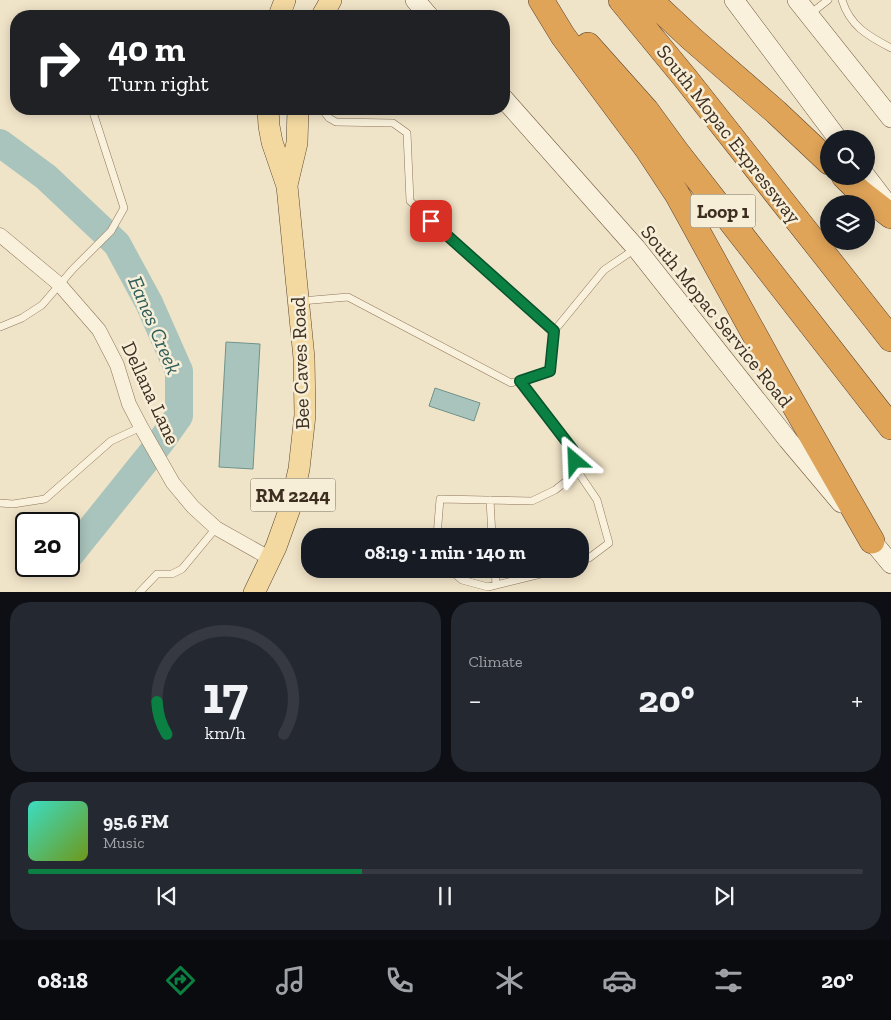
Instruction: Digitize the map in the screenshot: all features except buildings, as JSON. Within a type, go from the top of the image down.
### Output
[{"type":"highway","points":[[541,0],[563,36],[648,150],[677,194],[779,379],[872,541]]},
{"type":"highway","name":"Loop 1","points":[[548,0],[646,110],[891,426]]},
{"type":"highway","name":"South Mopac Expressway","points":[[621,0],[686,79],[891,340]]},
{"type":"highway","points":[[650,0],[820,154]]},
{"type":"highway","points":[[854,185],[891,216]]},
{"type":"main road","points":[[415,0],[424,10]]},
{"type":"main road","points":[[734,0],[831,130]]},
{"type":"main road","points":[[796,0],[891,118]]},
{"type":"main road","name":"South Mopac Service Road","points":[[510,106],[636,248],[788,440],[891,564]]},
{"type":"main road","name":"Bee Caves Road","points":[[254,592],[271,559],[290,508],[299,469],[306,409],[287,186],[272,142],[268,115]]},
{"type":"main road","name":"Bee Caves Road","points":[[287,186],[297,143],[298,115]]},
{"type":"main road","points":[[873,185],[891,209]]},
{"type":"street","name":"Dellana Lane","points":[[0,236],[59,284],[99,330],[118,365],[129,404],[141,427],[173,483],[193,507],[216,528],[271,559]]},
{"type":"lane","points":[[808,15],[828,0]]},
{"type":"lane","points":[[842,0],[854,24],[869,36],[889,44]]},
{"type":"lane","points":[[0,328],[22,318],[42,305],[59,284],[111,231],[124,208],[94,115]]},
{"type":"lane","points":[[327,115],[336,122],[393,122],[407,133],[410,201],[554,331]]},
{"type":"lane","points":[[298,302],[348,297],[511,383],[550,371],[554,331],[604,270],[636,248]]},
{"type":"lane","points":[[520,381],[573,450],[578,472],[597,500],[609,543],[589,558]]},
{"type":"lane","points":[[0,502],[13,504],[45,499],[111,441],[141,427]]},
{"type":"lane","points":[[438,528],[440,499],[532,500],[555,490],[578,472]]},
{"type":"lane","points":[[490,500],[492,528]]},
{"type":"lane","points":[[139,592],[157,574],[172,574],[182,569],[216,528]]},
{"type":"lane","points":[[460,578],[488,587],[524,578]]},
{"type":"lane","points":[[496,578],[496,585]]},
{"type":"water","points":[[226,342],[260,344],[253,469],[219,467]]},
{"type":"water","points":[[435,388],[480,403],[474,421],[429,406]]},
{"type":"waterway","name":"Eanes Creek","points":[[0,143],[46,177],[117,244],[149,303],[179,371],[179,416],[159,444],[80,542]]},
{"type":"route","points":[[431,221],[554,331],[550,371],[520,381],[573,450],[575,461]]}]
